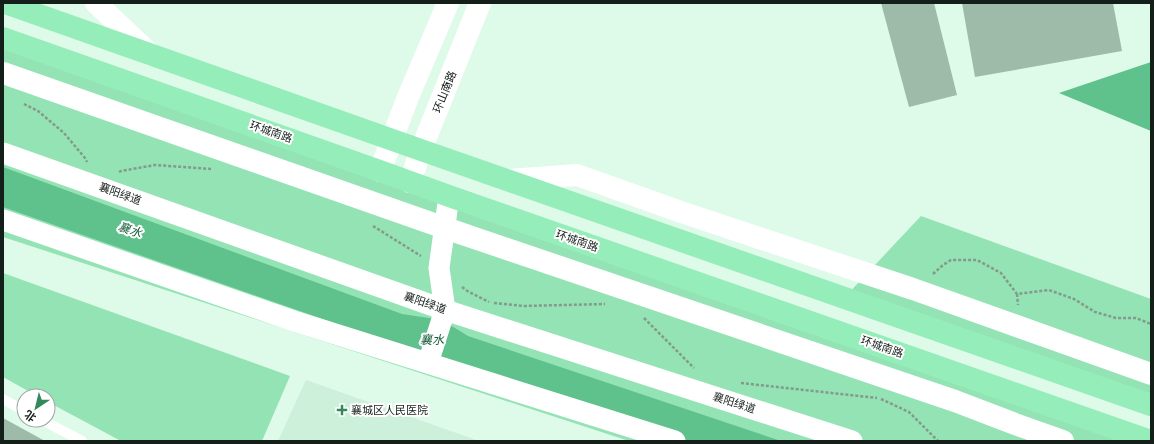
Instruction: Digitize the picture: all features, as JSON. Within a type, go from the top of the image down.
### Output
[{"type":"highway","points":[[5,3],[1151,405]]},
{"type":"highway","name":"环城南路","points":[[3,38],[449,196],[1151,441]]},
{"type":"street","points":[[96,3],[151,55]]},
{"type":"street","points":[[380,171],[408,97],[448,3]]},
{"type":"street","name":"环山南路","points":[[410,182],[421,150],[480,3]]},
{"type":"street","points":[[3,73],[445,228],[948,399],[1063,441]]},
{"type":"street","name":"襄阳绿道","points":[[3,153],[445,310],[852,441]]},
{"type":"street","points":[[508,180],[577,175],[918,291],[1151,374]]},
{"type":"street","points":[[428,362],[445,310],[439,268],[449,196]]},
{"type":"street","points":[[3,220],[294,321],[675,441]]},
{"type":"lane","points":[[3,399],[16,406]]},
{"type":"lane","points":[[56,427],[82,441]]},
{"type":"path","points":[[19,101],[38,111],[64,133],[85,158],[96,185],[121,171],[155,165],[216,169]]},
{"type":"path","points":[[373,226],[439,268],[469,292],[492,303],[523,306],[607,304]]},
{"type":"path","points":[[918,291],[934,272],[951,260],[977,260],[1001,273],[1016,294],[1049,290],[1074,299],[1096,312],[1116,318],[1136,318],[1151,324]]},
{"type":"path","points":[[644,318],[696,369]]},
{"type":"path","points":[[738,383],[878,398],[909,412],[938,441]]},
{"type":"shaded area","points":[[3,38],[1151,441],[629,441],[3,237]]},
{"type":"shaded area","points":[[921,216],[1151,299],[1151,405],[844,298]]},
{"type":"shaded area","points":[[3,273],[290,376],[262,441],[121,441],[56,406],[56,388],[23,388],[3,377]]},
{"type":"shaded area","name":"襄城区人民医院","points":[[306,380],[479,441],[278,441]]},
{"type":"water","points":[[1151,62],[1151,131],[1059,93]]},
{"type":"water","name":"襄水","points":[[3,167],[402,314],[442,320],[468,336],[781,441],[679,441],[391,343],[3,207]]},
{"type":"building","points":[[881,3],[934,3],[957,95],[909,107]]},
{"type":"building","points":[[962,3],[1113,3],[1122,51],[975,77]]},
{"type":"building","points":[[3,418],[16,425],[16,428],[21,428],[45,441],[3,441]]},
{"type":"place","name":"襄城区人民医院","points":[[342,410]]}]
